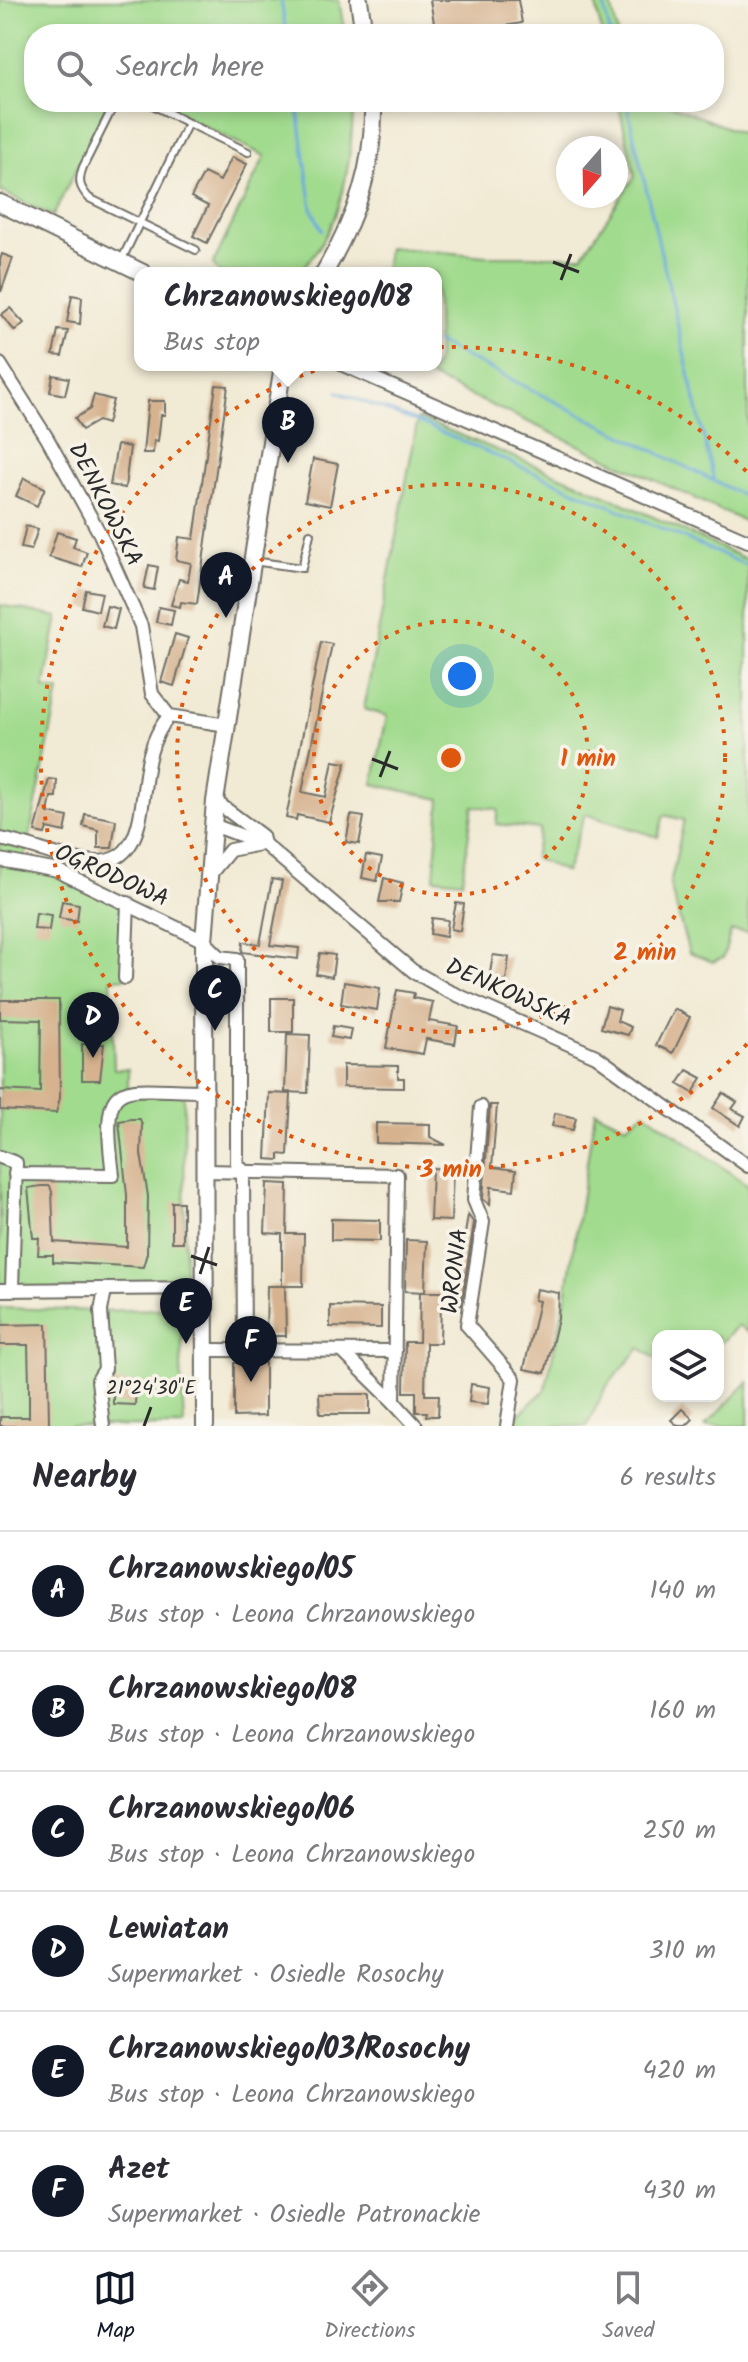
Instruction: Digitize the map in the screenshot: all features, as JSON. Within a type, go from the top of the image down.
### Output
[{"type":"street","points":[[359,0],[363,24]]},
{"type":"street","points":[[327,267],[362,197],[372,153],[373,112]]},
{"type":"street","points":[[0,203],[134,268]]},
{"type":"street","name":"DENKOWSKA","points":[[0,364],[47,438],[100,534],[141,626],[152,694],[169,716]]},
{"type":"street","points":[[205,1426],[207,1091],[204,941],[208,880],[215,801],[253,561],[273,409],[282,371]]},
{"type":"street","points":[[357,371],[748,541]]},
{"type":"street","points":[[0,839],[85,861],[117,857],[127,850],[139,827],[149,757],[158,730],[169,716],[227,725]]},
{"type":"street","name":"DENKOWSKA","points":[[215,801],[262,836],[264,844]]},
{"type":"street","name":"DENKOWSKA","points":[[213,825],[264,844],[413,971],[446,990],[596,1056],[748,1166]]},
{"type":"street","points":[[208,880],[216,862],[230,850],[264,844]]},
{"type":"street","name":"OGRODOWA","points":[[0,860],[58,871],[204,941],[220,957],[237,959],[237,1163],[243,1171]]},
{"type":"street","points":[[125,978],[128,903]]},
{"type":"street","points":[[15,1174],[113,1175],[106,1122],[113,1100],[128,1089],[207,1091]]},
{"type":"street","name":"WRONIA","points":[[481,1107],[474,1200],[483,1222],[467,1325],[514,1379],[507,1426]]},
{"type":"street","points":[[0,1157],[16,1163],[6,1289],[206,1288]]},
{"type":"street","points":[[206,1171],[397,1175],[394,1402]]},
{"type":"street","points":[[243,1171],[244,1351]]},
{"type":"street","points":[[103,1426],[98,1380],[105,1369],[101,1311],[105,1290]]},
{"type":"street","points":[[206,1350],[395,1351]]},
{"type":"street","points":[[342,1351],[416,1426]]},
{"type":"lane","points":[[110,112],[83,167],[79,184],[89,198],[196,250]]},
{"type":"lane","points":[[167,112],[248,152]]},
{"type":"lane","points":[[121,262],[188,123]]},
{"type":"lane","points":[[253,561],[302,568],[310,534]]},
{"type":"green space","points":[[0,0],[339,0],[343,24],[24,24],[24,112],[104,112],[53,216],[0,191]]},
{"type":"green space","points":[[595,0],[610,0],[616,24],[600,24]]},
{"type":"green space","points":[[175,112],[353,112],[342,194],[326,236],[313,256],[303,267],[215,267],[213,264],[265,156]]},
{"type":"green space","points":[[620,112],[688,112],[748,136],[748,523],[430,377],[433,371],[442,371],[442,267],[386,267],[388,247],[486,256],[582,256],[614,208],[628,208],[628,187],[635,176]]},
{"type":"green space","points":[[418,418],[583,485],[748,560],[748,932],[731,931],[723,958],[713,962],[689,953],[670,885],[684,820],[664,815],[658,837],[585,814],[566,872],[534,858],[540,829],[496,824],[498,809],[473,806],[462,881],[434,878],[440,799],[373,784],[387,716],[364,709]]},
{"type":"green space","points":[[0,605],[58,617],[44,688],[59,691],[24,863],[128,903],[125,978],[111,979],[114,1069],[128,1069],[128,1089],[184,1091],[185,1287],[0,1290]]},
{"type":"green space","points":[[595,1111],[626,1126],[644,1112],[748,1185],[748,1332],[738,1325],[724,1340],[724,1330],[652,1330],[652,1356],[640,1348],[606,1387],[587,1426],[514,1426],[514,1419],[545,1390],[566,1296]]},
{"type":"green space","points":[[0,1308],[101,1311],[184,1308],[181,1366],[184,1426],[0,1426]]},
{"type":"green space","points":[[748,1382],[748,1426],[705,1426]]},
{"type":"building","points":[[430,0],[518,0],[522,23],[516,24],[434,24]]},
{"type":"building","points":[[232,157],[247,164],[207,243],[193,236],[208,206],[191,197],[204,173],[220,181]]},
{"type":"building","points":[[2,254],[13,258],[1,292],[0,260]]},
{"type":"building","points":[[72,295],[82,297],[80,324],[67,322]]},
{"type":"building","points":[[10,308],[24,323],[15,331],[1,315]]},
{"type":"building","points":[[58,330],[68,331],[62,356],[53,355]]},
{"type":"building","points":[[53,375],[69,378],[65,395],[50,392]]},
{"type":"building","points":[[216,385],[228,386],[197,604],[181,602],[180,607],[171,605],[179,579],[188,581],[191,563],[176,560],[179,537],[194,539]]},
{"type":"building","points":[[94,395],[113,400],[107,424],[98,421],[82,430],[75,418],[90,409]]},
{"type":"building","points":[[148,401],[165,401],[165,415],[161,415],[158,441],[154,440],[153,453],[143,453]]},
{"type":"building","points":[[117,445],[130,447],[125,488],[110,485]]},
{"type":"building","points":[[313,459],[338,464],[330,506],[305,501]]},
{"type":"building","points":[[24,478],[45,488],[37,506],[16,496]]},
{"type":"building","points":[[26,526],[38,529],[31,550],[21,548]]},
{"type":"building","points":[[57,532],[76,538],[73,547],[87,552],[82,567],[49,557]]},
{"type":"building","points":[[149,565],[158,567],[154,590],[144,588]]},
{"type":"building","points":[[86,590],[102,593],[98,611],[82,607]]},
{"type":"building","points":[[107,606],[119,609],[114,629],[102,626]]},
{"type":"building","points":[[159,607],[174,610],[171,625],[156,622]]},
{"type":"building","points":[[175,634],[188,638],[174,686],[161,682]]},
{"type":"building","points":[[321,642],[332,644],[302,792],[326,797],[333,761],[346,763],[329,822],[297,815],[296,820],[286,818]]},
{"type":"building","points":[[49,779],[57,780],[56,797],[51,797],[48,813],[68,817],[65,832],[47,828],[45,834],[35,832]]},
{"type":"building","points":[[85,814],[116,820],[112,848],[98,848],[98,830],[83,826]]},
{"type":"building","points":[[351,815],[364,817],[359,844],[346,842]]},
{"type":"building","points":[[366,855],[382,858],[377,881],[362,878]]},
{"type":"building","points":[[384,878],[403,883],[399,902],[379,902]]},
{"type":"building","points":[[272,879],[282,881],[270,945],[299,948],[298,959],[242,952],[243,942],[260,944]]},
{"type":"building","points":[[62,901],[79,904],[77,921],[59,918]]},
{"type":"building","points":[[456,903],[464,904],[460,931],[451,929]]},
{"type":"building","points":[[36,913],[51,915],[49,930],[34,929]]},
{"type":"building","points":[[432,918],[448,920],[446,937],[430,934]]},
{"type":"building","points":[[320,953],[335,955],[332,977],[316,974]]},
{"type":"building","points":[[493,955],[509,957],[506,981],[489,979]]},
{"type":"building","points":[[344,982],[380,988],[377,1010],[341,1004]]},
{"type":"building","points":[[397,990],[414,993],[413,998],[433,1002],[429,1021],[458,1026],[455,1044],[426,1039],[423,1054],[386,1048]]},
{"type":"building","points":[[271,998],[293,998],[293,1032],[271,1032]]},
{"type":"building","points":[[0,1000],[59,1000],[60,1098],[56,1113],[0,1110],[0,1090],[40,1092],[41,1020],[0,1019]]},
{"type":"building","points":[[607,1006],[620,1010],[617,1021],[631,1027],[628,1035],[601,1028]]},
{"type":"building","points":[[674,1009],[690,1017],[673,1053],[656,1045]]},
{"type":"building","points":[[333,1026],[351,1029],[349,1040],[331,1037]]},
{"type":"building","points":[[287,1034],[310,1035],[308,1093],[285,1092]]},
{"type":"building","points":[[82,1044],[104,1044],[100,1080],[82,1080]]},
{"type":"building","points":[[343,1065],[398,1066],[398,1078],[404,1078],[404,1088],[343,1087]]},
{"type":"building","points":[[687,1070],[702,1078],[693,1093],[678,1084]]},
{"type":"building","points":[[269,1093],[291,1094],[288,1155],[279,1154],[279,1160],[266,1159]]},
{"type":"building","points":[[723,1093],[737,1102],[732,1109],[745,1116],[740,1126],[713,1108]]},
{"type":"building","points":[[490,1105],[497,1105],[492,1167],[516,1170],[514,1190],[491,1187],[490,1205],[483,1199]]},
{"type":"building","points":[[555,1113],[576,1118],[573,1130],[552,1126]]},
{"type":"building","points":[[140,1119],[142,1125],[141,1154],[148,1196],[147,1253],[143,1267],[53,1262],[53,1255],[38,1255],[39,1238],[33,1238],[28,1188],[41,1186],[50,1186],[52,1192],[54,1242],[127,1247],[127,1195],[119,1121]]},
{"type":"building","points":[[376,1123],[430,1124],[430,1137],[446,1145],[376,1143]]},
{"type":"building","points":[[432,1168],[453,1169],[451,1221],[430,1220]]},
{"type":"building","points":[[267,1183],[288,1184],[287,1234],[304,1234],[303,1286],[285,1286],[286,1336],[266,1336],[267,1286],[282,1286],[282,1234],[265,1233]]},
{"type":"building","points":[[172,1202],[183,1202],[183,1242],[172,1242]]},
{"type":"building","points":[[468,1215],[474,1223],[461,1305],[441,1302],[440,1343],[426,1343],[425,1395],[439,1395],[438,1416],[426,1416],[427,1412],[416,1412],[416,1392],[404,1392],[405,1342],[419,1342],[420,1292],[456,1292]]},
{"type":"building","points":[[331,1219],[380,1220],[380,1241],[331,1240]]},
{"type":"building","points":[[406,1240],[427,1241],[425,1292],[405,1291]]},
{"type":"building","points":[[536,1289],[559,1293],[558,1319],[545,1373],[524,1369],[539,1301],[534,1300]]},
{"type":"building","points":[[330,1306],[381,1307],[381,1328],[330,1327]]},
{"type":"building","points":[[47,1324],[49,1422],[47,1426],[0,1426],[0,1417],[29,1417],[29,1385],[28,1345],[0,1345],[0,1325]]},
{"type":"building","points":[[234,1363],[265,1363],[265,1416],[234,1417]]},
{"type":"building","points":[[113,1382],[136,1383],[135,1405],[113,1404]]},
{"type":"building","points":[[471,1384],[490,1387],[488,1404],[469,1402]]},
{"type":"building","points":[[319,1394],[370,1394],[370,1414],[320,1414]]},
{"type":"building","points":[[682,1409],[693,1419],[686,1426],[678,1426],[671,1420]]},
{"type":"waterway","points":[[281,0],[285,24]]},
{"type":"waterway","points":[[603,0],[608,24]]},
{"type":"waterway","points":[[298,112],[312,209],[322,230]]},
{"type":"waterway","points":[[628,112],[714,481]]},
{"type":"waterway","points":[[442,345],[748,498]]},
{"type":"waterway","points":[[338,392],[423,424],[748,566]]},
{"type":"place","name":"Chrzanowskiego/08","points":[[288,463]]},
{"type":"place","name":"Chrzanowskiego/05","points":[[226,618]]},
{"type":"place","name":"Chrzanowskiego/06","points":[[215,1031]]},
{"type":"place","name":"Lewiatan","points":[[93,1058]]},
{"type":"place","name":"Chrzanowskiego/03/Rosochy","points":[[186,1344]]},
{"type":"place","name":"Azet","points":[[251,1382]]}]
